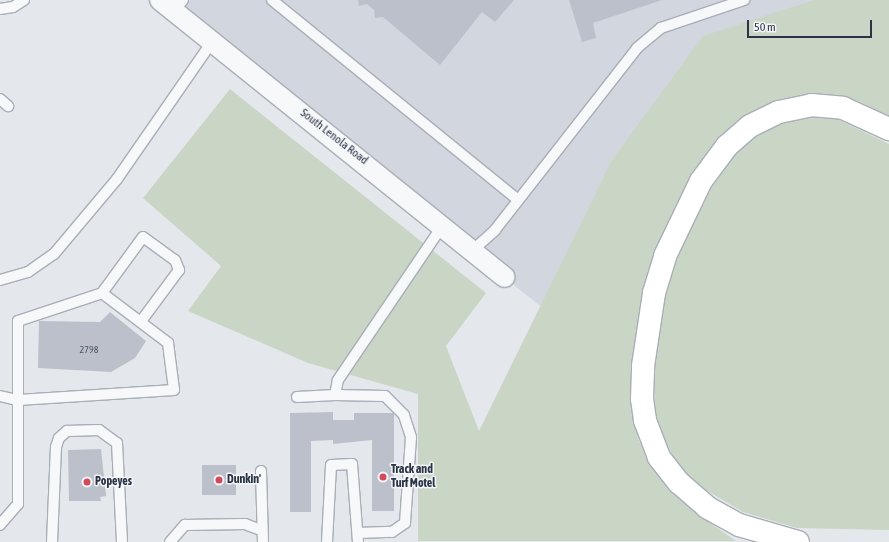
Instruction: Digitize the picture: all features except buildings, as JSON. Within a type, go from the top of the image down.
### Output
[{"type":"highway","points":[[798,542],[739,525],[707,507],[679,483],[659,457],[645,420],[642,399],[643,366],[654,293],[665,256],[701,181],[727,146],[750,126],[780,112],[811,105],[843,108],[889,129]]},
{"type":"street","name":"South Lenola Road","points":[[172,4],[212,42],[443,225],[505,277]]},
{"type":"lane","points":[[272,0],[517,199]]},
{"type":"lane","points":[[473,250],[495,230],[517,199],[643,43],[661,28],[744,0]]},
{"type":"lane","points":[[0,9],[23,1]]},
{"type":"lane","points":[[0,280],[28,272],[54,254],[117,179],[212,42]]},
{"type":"lane","points":[[335,395],[338,380],[443,225]]},
{"type":"lane","points":[[0,525],[18,504],[18,321],[102,293],[144,237],[152,240],[176,260],[179,270],[142,320]]},
{"type":"lane","points":[[0,396],[18,400],[174,390],[168,343],[142,320],[102,293]]},
{"type":"lane","points":[[297,397],[335,395],[385,396],[404,415],[409,428],[405,523],[392,532],[358,537],[352,464],[331,465],[327,542]]},
{"type":"lane","points":[[52,542],[56,447],[59,438],[67,431],[99,430],[117,443],[122,542]]},
{"type":"lane","points":[[261,472],[263,542]]},
{"type":"lane","points":[[170,542],[185,525],[245,524],[262,530]]},
{"type":"shaded area","points":[[154,0],[889,0],[780,47],[568,328]]},
{"type":"green space","points":[[814,0],[889,0],[889,117],[861,102],[814,95],[693,174],[675,207],[648,274],[633,361],[638,439],[652,467],[701,517],[736,541],[418,541],[418,394],[308,363],[188,311],[221,266],[143,198],[230,89],[486,293],[446,346],[479,431],[612,160],[703,36]]},
{"type":"green space","points":[[804,118],[835,118],[889,144],[889,530],[797,528],[743,512],[694,483],[676,463],[655,418],[654,357],[661,314],[670,277],[698,208],[734,155],[755,135],[779,123]]},
{"type":"place","name":"Track and Turf Motel","points":[[383,477]]},
{"type":"place","name":"Dunkin'","points":[[219,480]]},
{"type":"place","name":"Popeyes","points":[[87,482]]}]
